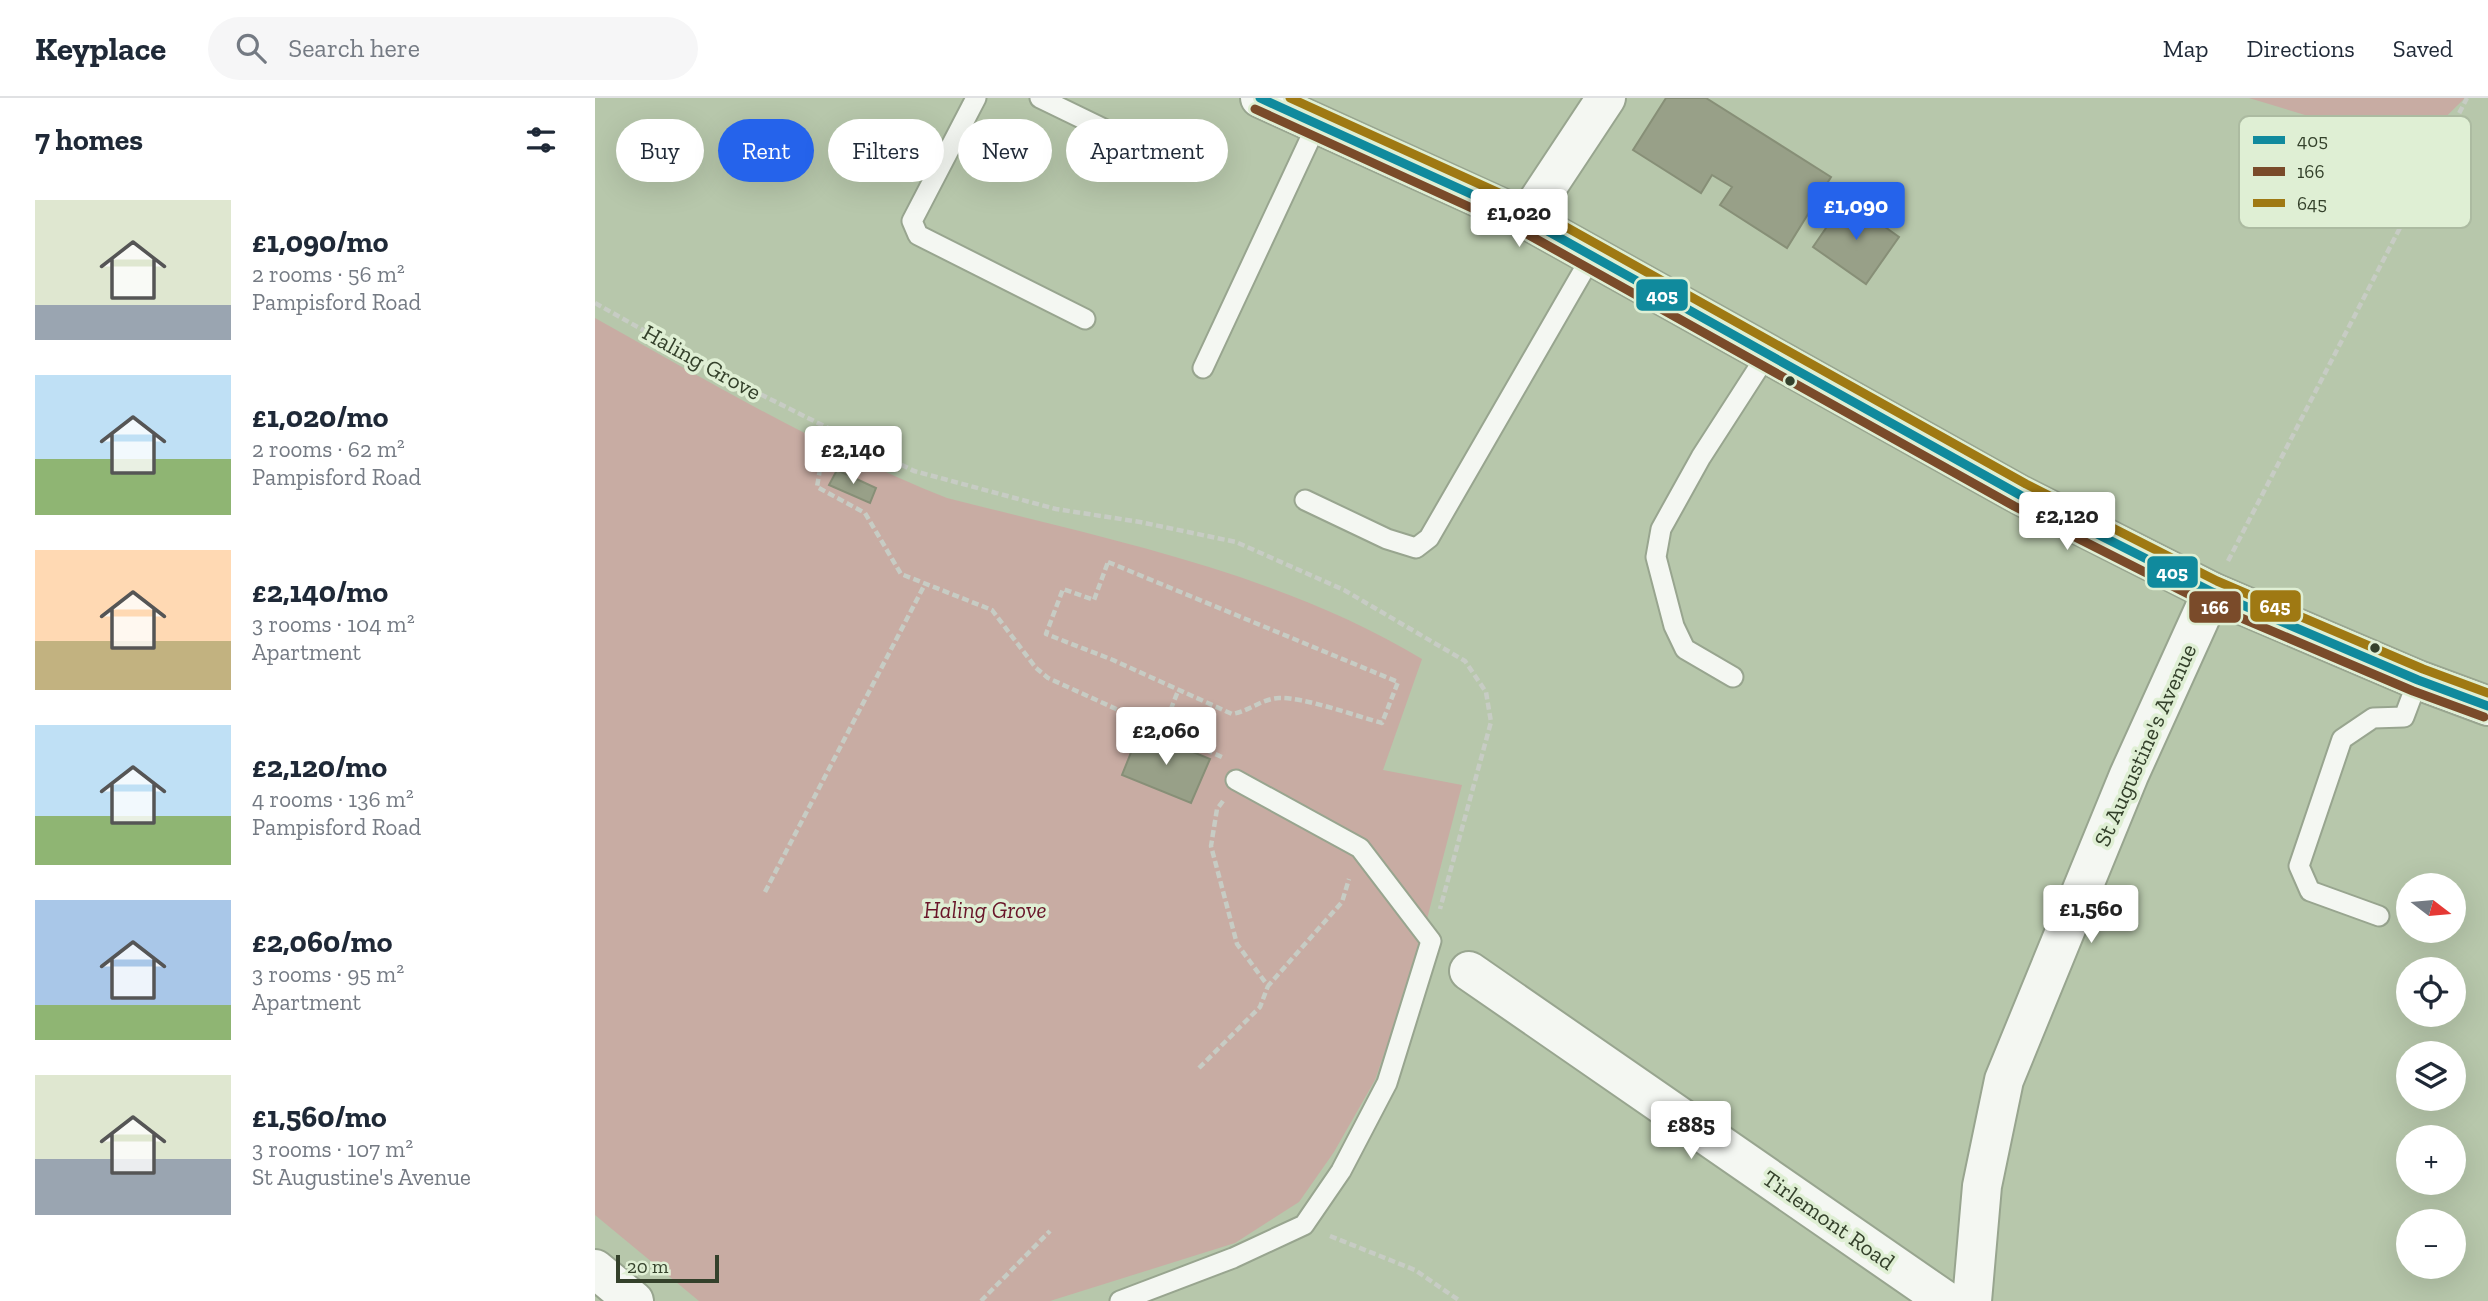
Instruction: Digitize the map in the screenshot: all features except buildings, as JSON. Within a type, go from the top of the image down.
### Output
[{"type":"street","points":[[1526,219],[1606,98]]},
{"type":"street","points":[[1290,107],[1526,219],[1593,254],[2020,495],[2212,592],[2418,680],[2488,706]]},
{"type":"street","name":"St Augustine's Avenue","points":[[1972,1301],[1982,1186],[1994,1118],[2008,1069],[2124,788],[2212,592]]},
{"type":"street","name":"Tirlemont Road","points":[[1469,971],[1946,1301]]},
{"type":"street","points":[[595,1269],[634,1301]]},
{"type":"lane","points":[[976,98],[912,221],[918,235],[1085,319]]},
{"type":"lane","points":[[1039,98],[1083,119]]},
{"type":"lane","points":[[1203,368],[1290,107]]},
{"type":"lane","points":[[1305,500],[1387,539],[1416,548],[1429,538],[1593,254]]},
{"type":"lane","points":[[1733,677],[1685,649],[1674,626],[1656,557],[1661,529],[1701,457],[1768,352]]},
{"type":"lane","points":[[2379,916],[2310,891],[2299,866],[2342,739],[2373,718],[2404,717],[2418,680]]},
{"type":"lane","points":[[1120,1301],[1233,1258],[1304,1225],[1341,1171],[1387,1083],[1431,941],[1360,848],[1236,780]]},
{"type":"path","points":[[2458,116],[2467,98]]},
{"type":"path","points":[[2212,592],[2400,228]]},
{"type":"path","name":"Haling Grove","points":[[595,303],[728,378],[914,471],[1056,509],[1140,522],[1236,542],[1344,590],[1465,661],[1486,692],[1491,722],[1431,941]]},
{"type":"path","points":[[827,427],[817,487],[865,513],[901,574],[992,610],[1036,668],[1048,678],[1228,760],[1236,780],[1217,809],[1211,846],[1237,944],[1268,986]]},
{"type":"path","points":[[1108,562],[1398,682],[1382,723],[1281,698],[1262,702],[1249,711],[1232,714],[1178,691],[1113,660],[1046,634],[1063,589],[1094,600],[1108,562]]},
{"type":"path","points":[[765,892],[925,584]]},
{"type":"path","points":[[1163,729],[1178,691]]},
{"type":"path","points":[[1199,1068],[1260,1007],[1268,986],[1342,902],[1360,848]]},
{"type":"path","points":[[1304,1225],[1415,1270],[1460,1301]]},
{"type":"path","points":[[981,1301],[1050,1231]]},
{"type":"green space","points":[[2249,98],[2465,98],[2447,116],[2308,116]]},
{"type":"green space","name":"Haling Grove","points":[[595,318],[812,437],[947,498],[1130,544],[1251,581],[1310,603],[1367,629],[1422,659],[1383,770],[1462,785],[1416,961],[1375,1080],[1334,1152],[1299,1202],[1235,1243],[1050,1301],[699,1301],[595,1215]]},
{"type":"transit line","name":"405","points":[[1260,98],[1526,219],[2020,495],[2212,592],[2418,680],[2488,706]]},
{"type":"transit line","name":"645","points":[[1290,98],[1532,208],[2026,484],[2217,581],[2423,669],[2488,693]]},
{"type":"transit line","name":"166","points":[[1255,109],[1520,230],[2014,506],[2206,603],[2413,691],[2484,717]]}]
